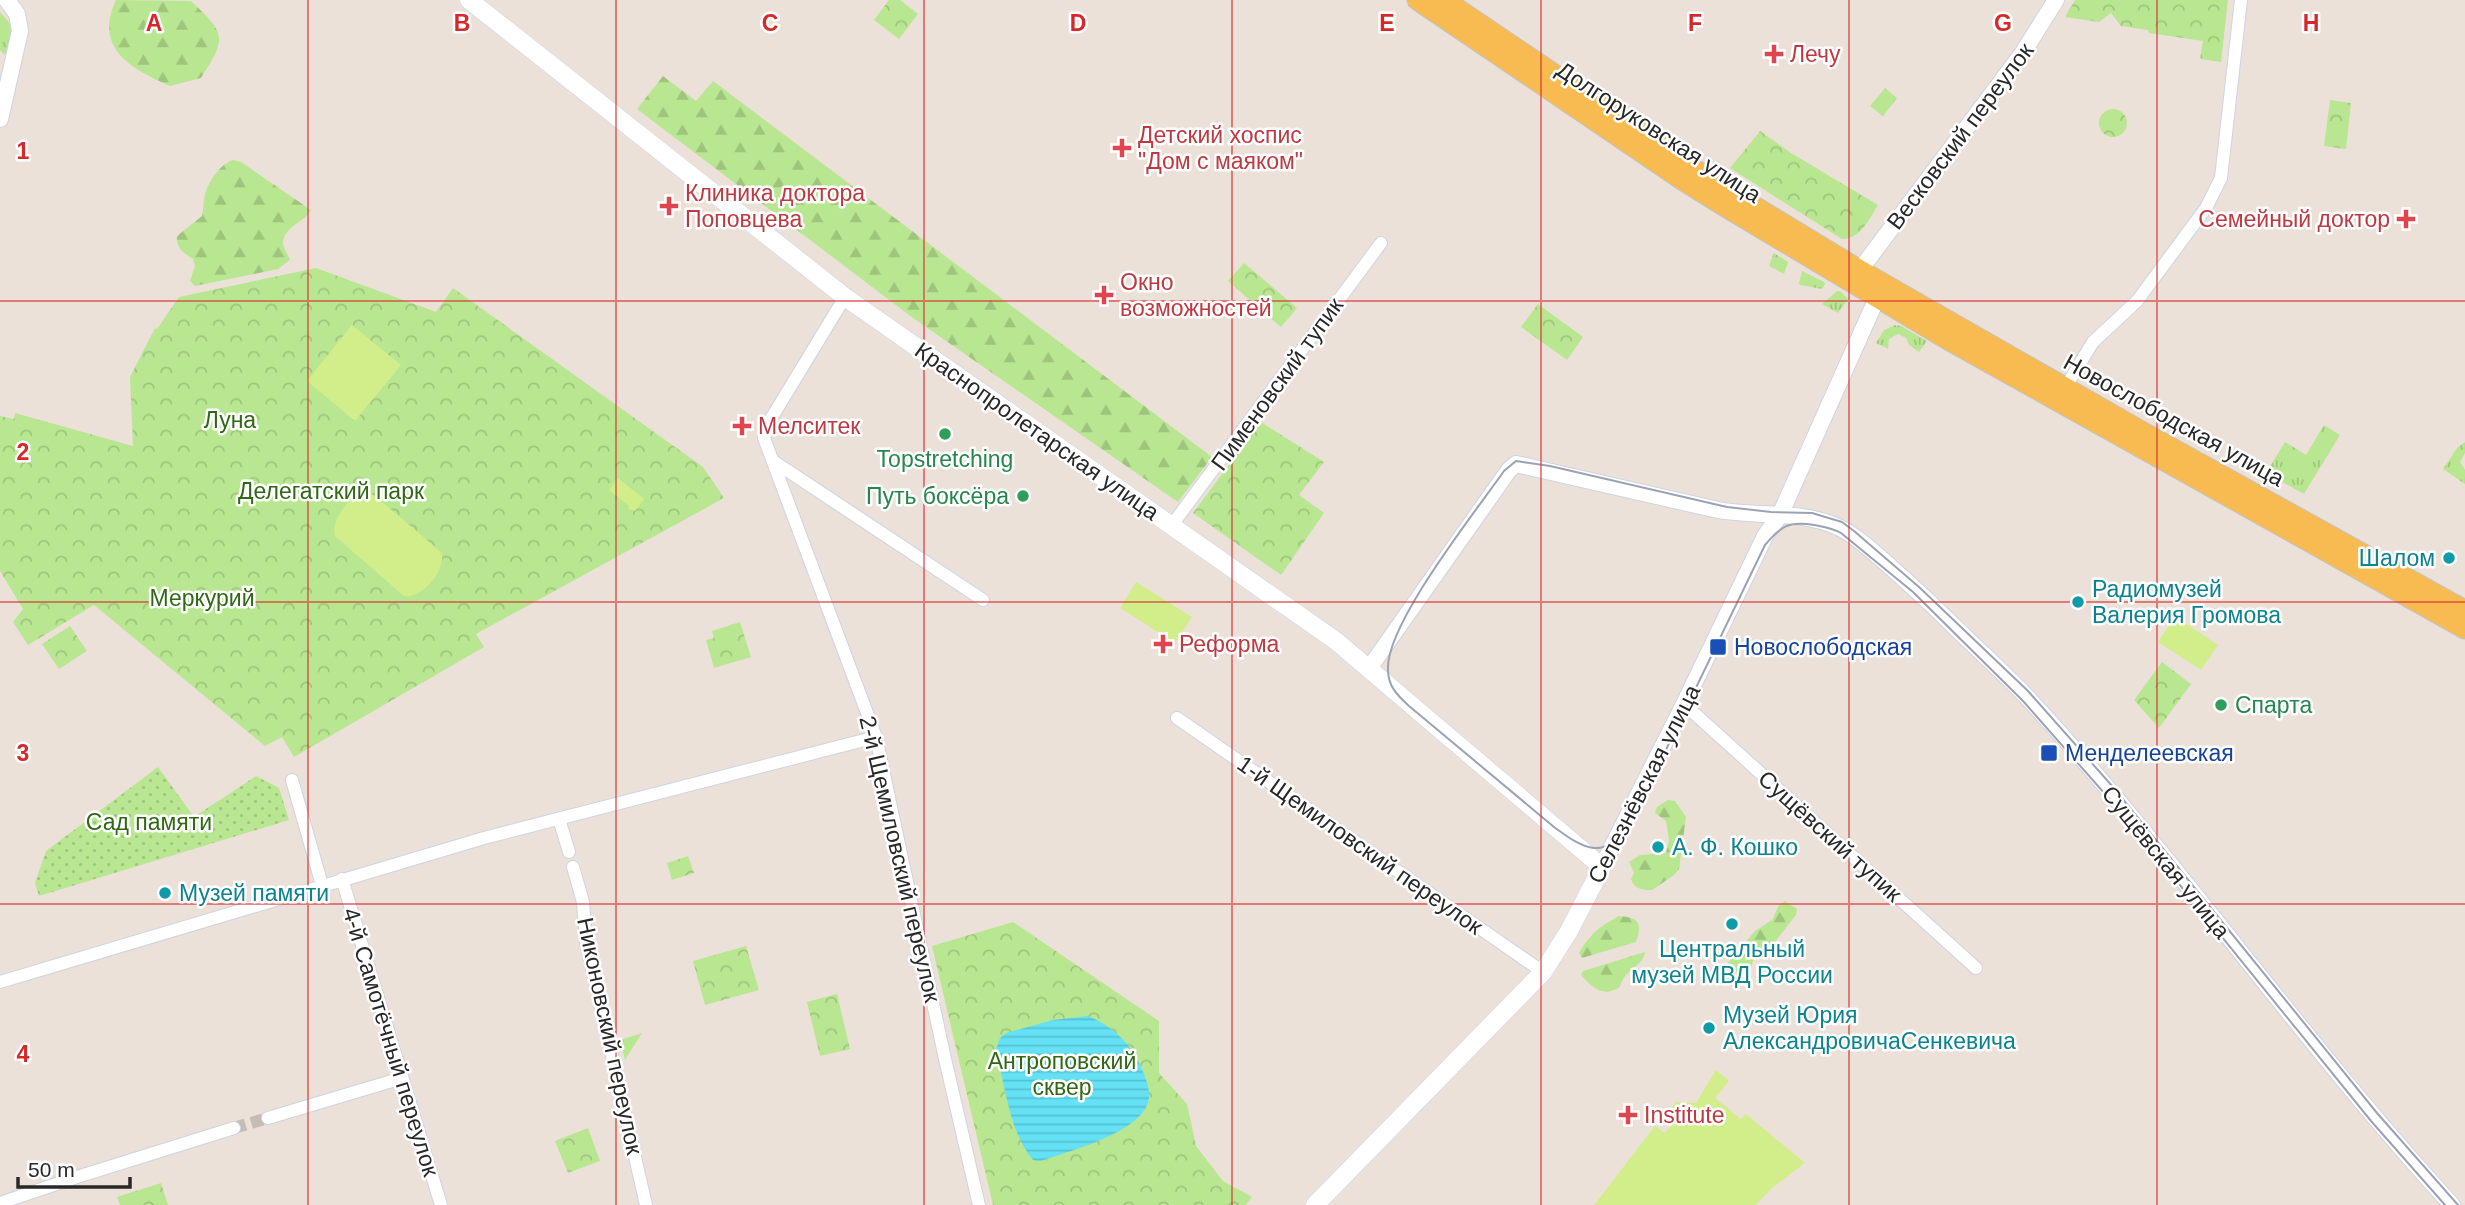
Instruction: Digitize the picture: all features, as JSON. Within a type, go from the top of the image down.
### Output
[{"type":"main road","name":"Краснопролетарская улица","points":[[468,0],[845,297],[1336,640],[1602,867]]},
{"type":"main road","name":"Долгоруковская улица","points":[[1417,0],[1682,180],[1877,298]]},
{"type":"main road","name":"Долгоруковская улица","points":[[1445,0],[1690,166],[1860,270]]},
{"type":"main road","name":"Новослободская улица","points":[[1860,270],[2065,388],[2465,610]]},
{"type":"main road","name":"Новослободская улица","points":[[1877,298],[2465,629]]},
{"type":"main road","name":"Селезнёвская улица","points":[[1315,1205],[1543,972],[1569,931],[1602,867]]},
{"type":"street","points":[[0,119],[20,31],[17,15],[7,0]]},
{"type":"street","name":"Весковский переулок","points":[[1860,270],[2022,54],[2056,0]]},
{"type":"street","points":[[2065,388],[2094,342],[2137,301],[2152,281],[2206,208],[2221,178],[2241,0]]},
{"type":"street","name":"Пименовский тупик","points":[[1172,525],[1381,243]]},
{"type":"street","name":"2-й Щемиловский переулок","points":[[845,297],[765,431],[764,441],[876,737],[979,1205]]},
{"type":"street","name":"Селезнёвская улица","points":[[1602,867],[1765,536],[1780,514],[1877,298]]},
{"type":"street","points":[[773,460],[983,600]]},
{"type":"street","name":"Сущёвская улица","points":[[1370,667],[1508,470],[1516,464],[1733,513],[1780,514],[1825,523],[1850,534],[1916,589],[2025,695],[2110,791],[2373,1116],[2452,1205]]},
{"type":"street","name":"Сущёвский тупик","points":[[1684,704],[1976,968]]},
{"type":"street","name":"1-й Щемиловский переулок","points":[[1177,719],[1543,972]]},
{"type":"street","points":[[0,982],[342,879],[559,818],[876,737]]},
{"type":"street","points":[[292,780],[322,885]]},
{"type":"street","points":[[559,818],[569,852]]},
{"type":"street","name":"Никоновский переулок","points":[[573,867],[583,902],[586,942],[646,1205]]},
{"type":"street","name":"4-й Самотёчный переулок","points":[[342,879],[441,1205]]},
{"type":"street","points":[[268,1118],[402,1078]]},
{"type":"street","points":[[0,1203],[234,1128]]},
{"type":"green space","points":[[116,0],[191,1],[211,21],[219,36],[215,53],[201,78],[170,86],[142,72],[120,55],[109,32],[110,17]]},
{"type":"green space","points":[[889,0],[900,0],[918,14],[899,39],[874,20]]},
{"type":"green space","points":[[2075,0],[2228,0],[2221,62],[2200,59],[2203,41],[2121,26],[2111,13],[2099,22],[2065,17]]},
{"type":"green space","points":[[0,12],[13,27],[5,55],[0,50]]},
{"type":"green space","points":[[663,76],[696,101],[713,81],[1212,457],[1178,502],[913,318],[637,109]]},
{"type":"green space","points":[[1885,88],[1897,98],[1883,116],[1870,106]]},
{"type":"green space","points":[[2330,100],[2351,103],[2346,149],[2324,146]]},
{"type":"green space","points":[[2113,109],[2123,113],[2127,123],[2123,133],[2113,137],[2103,133],[2099,123],[2103,113]]},
{"type":"green space","points":[[1760,131],[1791,153],[1878,205],[1859,232],[1842,239],[1730,168]]},
{"type":"green space","points":[[233,160],[241,162],[311,210],[284,237],[283,245],[290,260],[278,269],[195,286],[190,281],[195,266],[193,259],[179,247],[177,236],[202,216],[204,197],[209,184],[219,169]]},
{"type":"green space","points":[[1774,253],[1788,262],[1784,274],[1769,266]]},
{"type":"green space","points":[[1244,263],[1297,308],[1281,327],[1228,281]]},
{"type":"green space","name":"Делегатский парк","points":[[316,268],[436,312],[453,288],[703,467],[724,498],[476,634],[484,647],[294,757],[282,737],[265,746],[94,605],[28,645],[13,622],[23,609],[0,571],[0,416],[14,419],[15,413],[133,446],[130,377],[155,328],[157,329],[179,297]]},
{"type":"green space","points":[[1802,271],[1824,282],[1822,289],[1800,285]]},
{"type":"green space","points":[[1837,291],[1848,299],[1838,313],[1822,304]]},
{"type":"green space","points":[[1538,304],[1583,337],[1567,360],[1521,327]]},
{"type":"green space","points":[[352,325],[401,365],[355,421],[307,381]]},
{"type":"green space","points":[[1895,325],[1927,341],[1919,352],[1909,345],[1906,338],[1898,334],[1889,339],[1888,349],[1876,343],[1884,330]]},
{"type":"green space","points":[[1261,422],[1324,462],[1299,495],[1324,513],[1281,575],[1193,513]]},
{"type":"green space","points":[[2324,425],[2340,435],[2304,494],[2266,473],[2285,442],[2306,455]]},
{"type":"green space","points":[[2465,442],[2465,453],[2460,462],[2465,470],[2465,484],[2443,469],[2457,448]]},
{"type":"green space","points":[[618,478],[644,499],[635,511],[628,509],[629,506],[609,490]]},
{"type":"green space","points":[[364,491],[375,496],[441,552],[441,566],[437,574],[418,593],[404,596],[335,536],[338,516],[352,498]]},
{"type":"green space","points":[[1136,582],[1192,617],[1175,643],[1120,608]]},
{"type":"green space","points":[[2175,616],[2218,645],[2201,670],[2158,642]]},
{"type":"green space","points":[[740,622],[751,657],[714,668],[706,640],[714,638],[712,631]]},
{"type":"green space","points":[[70,626],[87,651],[59,669],[42,644]]},
{"type":"green space","points":[[2162,662],[2191,684],[2159,728],[2134,700]]},
{"type":"green space","name":"Сад памяти","points":[[158,767],[194,817],[256,776],[279,788],[289,820],[39,896],[35,883],[46,851]]},
{"type":"green space","points":[[1668,800],[1675,801],[1686,817],[1679,869],[1652,890],[1642,889],[1632,882],[1634,873],[1629,862],[1640,855],[1666,853],[1669,841],[1666,821],[1655,813],[1657,807]]},
{"type":"green space","points":[[688,856],[694,873],[672,880],[667,863]]},
{"type":"green space","points":[[1785,901],[1797,909],[1796,915],[1774,943],[1756,954],[1750,969],[1731,984],[1718,981],[1719,973],[1755,931],[1772,920],[1779,905]]},
{"type":"green space","points":[[1619,916],[1637,922],[1639,930],[1636,942],[1582,958],[1579,953],[1592,935]]},
{"type":"green space","name":"Антроповский сквер","points":[[1013,922],[1159,1021],[1159,1073],[1187,1104],[1196,1146],[1223,1181],[1252,1197],[1246,1205],[993,1205],[932,946]]},
{"type":"green space","points":[[746,946],[759,990],[705,1005],[693,961]]},
{"type":"green space","points":[[1645,952],[1641,961],[1625,976],[1620,987],[1614,990],[1599,990],[1581,975],[1583,971]]},
{"type":"green space","points":[[837,994],[850,1049],[820,1056],[807,1002]]},
{"type":"green space","points":[[642,1033],[625,1060],[620,1040]]},
{"type":"green space","points":[[1716,1070],[1729,1081],[1715,1098],[1741,1119],[1746,1114],[1805,1163],[1772,1188],[1756,1205],[1594,1205],[1655,1126],[1665,1133],[1672,1125],[1663,1118],[1676,1102],[1696,1103]]},
{"type":"green space","points":[[588,1128],[600,1161],[568,1173],[555,1141]]},
{"type":"green space","points":[[161,1183],[168,1205],[120,1205],[117,1197]]},
{"type":"water","points":[[1088,1016],[1113,1030],[1132,1050],[1146,1078],[1149,1098],[1144,1110],[1120,1130],[1069,1152],[1041,1161],[1033,1160],[1018,1136],[1009,1108],[996,1049],[1000,1038],[1006,1033],[1053,1020]]},
{"type":"tunnel","points":[[234,1128],[268,1118]]},
{"type":"tram line","points":[[2445,1205],[2371,1121],[2120,811],[2023,701],[1913,592],[1841,533],[1814,525],[1791,525],[1781,529],[1765,545],[1630,824],[1621,836],[1603,847],[1585,846],[1554,827],[1397,694],[1388,676],[1391,650],[1416,598],[1504,471],[1516,461],[1550,466],[1727,507],[1812,513],[1842,522],[1919,587],[2028,691],[2113,787],[2377,1113],[2458,1205]]},
{"type":"place","name":"Лечу","points":[[1774,54]]},
{"type":"place","name":"Детский хоспис \"Дом с маяком\"","points":[[1122,148]]},
{"type":"place","name":"Клиника доктора Поповцева","points":[[669,206]]},
{"type":"place","name":"Семейный доктор","points":[[2406,219]]},
{"type":"place","name":"Окно возможностей","points":[[1104,295]]},
{"type":"place","name":"Мелситек","points":[[742,426]]},
{"type":"place","name":"Topstretching","points":[[945,434]]},
{"type":"place","name":"Путь боксёра","points":[[1023,496]]},
{"type":"place","name":"Шалом","points":[[2449,558]]},
{"type":"place","name":"Радиомузей Валерия Громова","points":[[2078,602]]},
{"type":"place","name":"Реформа","points":[[1163,644]]},
{"type":"place","name":"Новослободская","points":[[1718,647]]},
{"type":"place","name":"Спарта","points":[[2221,705]]},
{"type":"place","name":"Менделеевская","points":[[2049,753]]},
{"type":"place","name":"А. Ф. Кошко","points":[[1658,847]]},
{"type":"place","name":"Музей памяти","points":[[165,893]]},
{"type":"place","name":"Центральный музей МВД России","points":[[1732,924]]},
{"type":"place","name":"Музей Юрия АлександровичаСенкевича","points":[[1709,1028]]},
{"type":"place","name":"Institute","points":[[1628,1115]]},
{"type":"park label","name":"Луна","points":[[230,420]]},
{"type":"park label","name":"Меркурий","points":[[202,598]]}]
